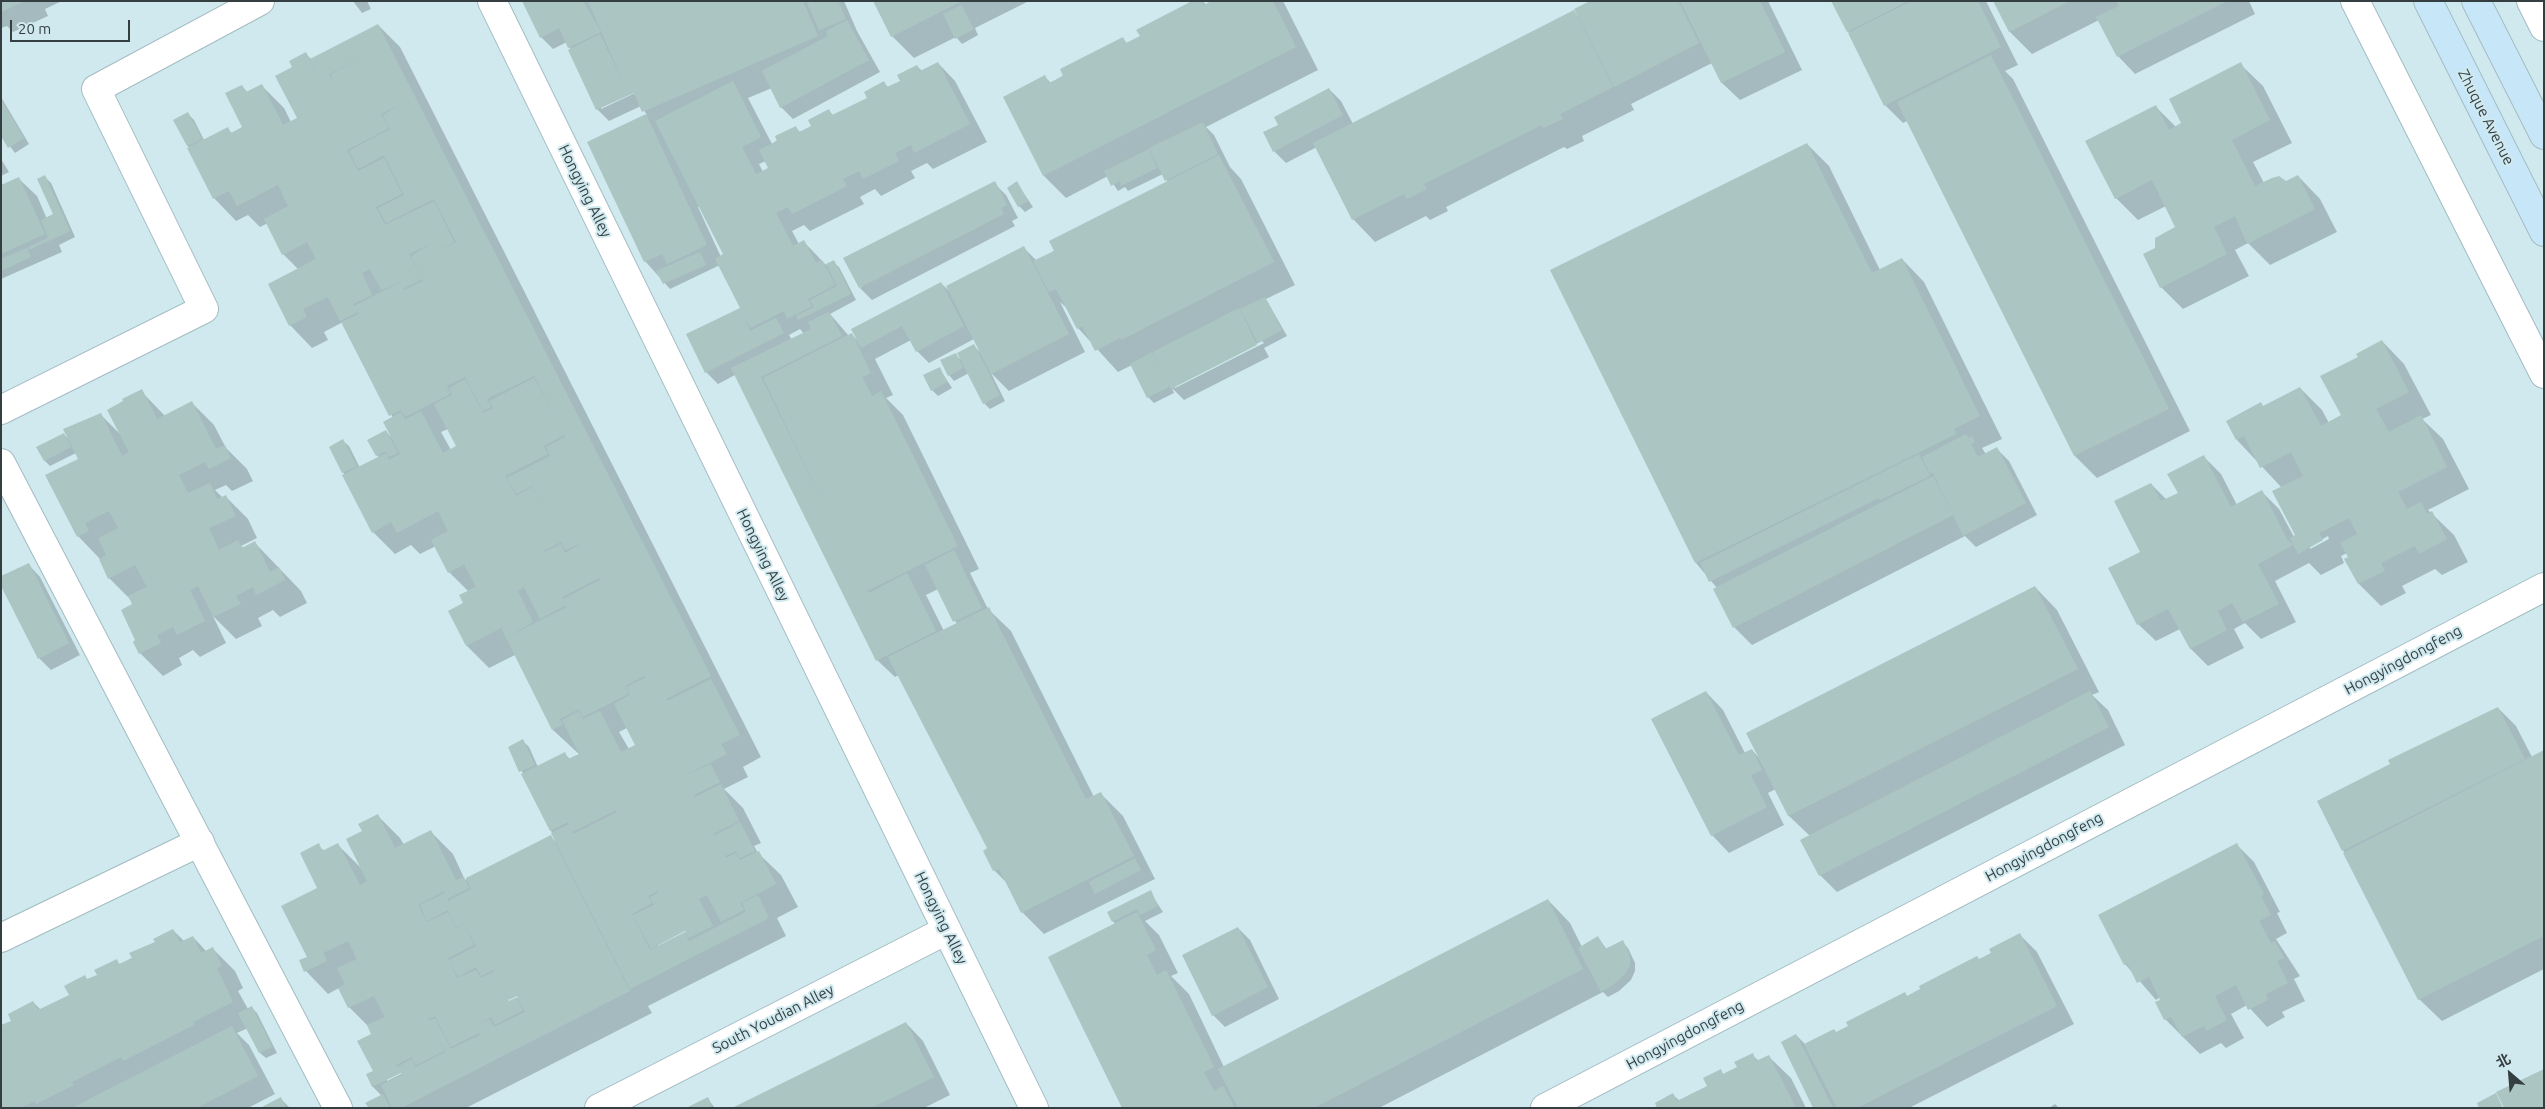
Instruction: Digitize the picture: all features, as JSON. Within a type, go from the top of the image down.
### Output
[{"type":"main road","name":"Zhuque Avenue","points":[[2428,1],[2544,232]]},
{"type":"main road","points":[[2476,1],[2544,135]]},
{"type":"street","points":[[1,410],[204,309],[96,88],[260,1]]},
{"type":"street","name":"Hongying Alley","points":[[492,1],[1034,1108]]},
{"type":"street","points":[[2355,1],[2544,374]]},
{"type":"street","points":[[2531,1],[2544,27]]},
{"type":"street","points":[[1,463],[338,1108]]},
{"type":"street","name":"Hongyingdongfeng","points":[[1545,1108],[2544,587]]},
{"type":"street","points":[[1,938],[200,842]]},
{"type":"street","name":"South Youdian Alley","points":[[599,1108],[947,930]]},
{"type":"building","points":[[1,1],[25,1],[1,12]]},
{"type":"building","points":[[522,1],[583,1],[601,32],[568,48],[559,28],[540,38]]},
{"type":"building","points":[[588,1],[803,1],[818,36],[642,112],[634,93],[596,110],[568,50],[600,34],[623,82]]},
{"type":"building","points":[[806,1],[838,1],[846,19],[819,30]]},
{"type":"building","points":[[873,1],[962,1],[891,37]]},
{"type":"building","points":[[1192,1],[1202,1],[1204,5],[1211,1],[1273,1],[1296,47],[1043,176],[1003,97],[1045,75],[1049,83],[1063,76],[1060,69],[1123,37],[1126,43],[1140,36],[1136,30]]},
{"type":"building","points":[[1590,1],[1678,1],[1699,43],[1614,87],[1574,9]]},
{"type":"building","points":[[1680,1],[1760,1],[1785,52],[1721,83]]},
{"type":"building","points":[[1831,1],[1908,1],[1847,32]]},
{"type":"building","points":[[1912,1],[1978,1],[2001,47],[1884,106],[1848,33]]},
{"type":"building","points":[[1993,1],[2070,1],[2009,32]]},
{"type":"building","points":[[2116,1],[2227,1],[2117,57],[2096,17],[2119,6]]},
{"type":"building","points":[[961,5],[974,29],[955,39],[943,14]]},
{"type":"building","points":[[1574,10],[1613,87],[1560,114],[1563,119],[1543,128],[1542,125],[1424,184],[1427,189],[1407,199],[1404,194],[1352,220],[1313,143]]},
{"type":"building","points":[[847,20],[869,60],[780,108],[762,71],[828,36],[826,31]]},
{"type":"building","points":[[378,24],[711,676],[666,699],[667,701],[711,679],[740,735],[721,744],[727,754],[684,776],[711,764],[720,782],[694,795],[695,797],[721,784],[739,821],[713,834],[714,836],[740,822],[755,851],[740,858],[736,851],[725,856],[726,858],[736,853],[740,860],[759,851],[776,884],[740,903],[744,910],[721,922],[707,895],[699,899],[713,926],[689,938],[685,931],[651,949],[633,915],[654,905],[650,897],[658,893],[657,891],[648,896],[652,903],[632,914],[650,950],[685,932],[689,941],[746,912],[742,903],[758,895],[769,918],[630,989],[551,833],[569,824],[568,822],[550,831],[521,774],[565,752],[568,759],[579,754],[562,720],[579,711],[583,719],[600,711],[621,752],[635,745],[614,704],[630,695],[626,687],[645,678],[644,676],[625,686],[628,694],[583,717],[579,709],[560,719],[563,725],[552,730],[502,630],[503,627],[466,646],[448,611],[463,603],[459,595],[476,587],[464,564],[448,573],[431,540],[448,531],[438,511],[397,533],[391,522],[372,533],[342,475],[386,453],[389,460],[400,454],[383,422],[401,412],[405,420],[421,411],[443,453],[456,446],[434,404],[452,395],[449,388],[465,379],[483,413],[493,408],[489,401],[534,378],[556,419],[534,376],[487,399],[491,407],[483,411],[465,377],[447,386],[450,394],[405,417],[401,410],[389,416],[341,322],[359,314],[358,312],[340,321],[328,297],[303,309],[307,317],[289,326],[268,284],[316,259],[307,242],[282,255],[264,219],[288,206],[278,185],[237,206],[229,191],[213,199],[187,148],[228,127],[231,133],[242,127],[225,93],[242,85],[246,92],[262,84],[283,125],[297,118],[275,76],[292,67],[289,61],[306,52],[322,84],[310,59]],"holes":[[[372,52],[331,74],[334,82],[329,74]],[[399,105],[383,115],[390,129],[349,151],[358,169],[384,155],[404,195],[378,208],[386,223],[434,199],[456,242],[437,252],[454,242],[434,201],[385,225],[376,207],[402,194],[384,158],[358,171],[347,150],[389,128],[381,114]],[[433,243],[411,256],[423,281],[403,289],[422,279],[409,254]],[[370,269],[381,290],[401,282],[354,306],[353,304],[372,295],[362,273]],[[564,435],[565,437],[546,447],[550,456],[507,478],[516,494],[532,486],[546,513],[532,487],[516,496],[505,476],[548,454],[544,446]],[[561,542],[565,550],[582,543],[565,553],[561,544],[545,552]],[[599,578],[600,580],[563,599],[562,597]],[[524,587],[540,619],[566,605],[567,607],[507,637],[533,622],[518,591]],[[616,810],[617,812],[573,834],[573,832]]]},
{"type":"building","points":[[1991,55],[2169,409],[2074,456],[1897,102]]},
{"type":"building","points":[[938,62],[970,124],[914,153],[911,145],[895,153],[899,161],[863,179],[859,171],[843,179],[847,186],[792,214],[788,207],[776,213],[793,246],[804,240],[816,263],[822,260],[835,285],[808,299],[812,306],[787,319],[784,311],[750,328],[741,311],[750,331],[776,318],[784,333],[705,373],[686,334],[740,308],[715,259],[723,254],[655,121],[733,81],[761,137],[742,147],[756,174],[768,168],[759,150],[777,141],[775,136],[796,126],[799,132],[811,126],[808,120],[829,109],[832,115],[867,98],[864,92],[884,81],[887,87],[900,81],[897,75],[917,65],[920,71]]},
{"type":"building","points":[[2241,62],[2270,120],[2232,140],[2255,186],[2279,176],[2286,181],[2298,175],[2315,209],[2247,244],[2235,216],[2214,227],[2227,254],[2160,288],[2143,254],[2155,248],[2155,238],[2175,227],[2152,180],[2115,199],[2085,141],[2156,105],[2169,130],[2181,123],[2169,99]]},
{"type":"building","points":[[1329,88],[1343,115],[1273,152],[1263,132],[1278,125],[1274,117]]},
{"type":"building","points":[[1,99],[24,138],[8,148],[1,136]]},
{"type":"building","points":[[188,112],[202,139],[187,146],[173,120]]},
{"type":"building","points":[[646,114],[707,245],[667,264],[662,254],[644,262],[587,142]]},
{"type":"building","points":[[1203,122],[1218,154],[1165,181],[1149,148]]},
{"type":"building","points":[[1807,143],[1872,273],[1902,258],[1980,416],[1954,429],[1956,434],[1695,563],[1550,270]]},
{"type":"building","points":[[1149,149],[1157,168],[1121,186],[1120,181],[1111,186],[1104,171]]},
{"type":"building","points":[[1219,155],[1274,262],[1121,340],[1120,338],[1095,351],[1082,326],[1077,329],[1056,289],[1049,292],[1033,261],[1054,251],[1049,241]]},
{"type":"building","points":[[45,175],[70,231],[29,250],[28,247],[48,238],[41,220],[53,214],[37,179]]},
{"type":"building","points":[[19,177],[45,234],[1,254],[1,185]]},
{"type":"building","points":[[995,181],[1007,205],[1001,208],[1004,214],[859,288],[843,258]]},
{"type":"building","points":[[1017,181],[1028,201],[1018,207],[1007,188]]},
{"type":"building","points":[[1024,246],[1069,334],[991,374],[946,286]]},
{"type":"building","points":[[27,248],[31,257],[1,271],[1,259]]},
{"type":"building","points":[[700,252],[706,265],[663,284],[656,271]]},
{"type":"building","points":[[834,260],[851,294],[798,320],[796,316],[814,307],[810,300],[837,286],[826,264]]},
{"type":"building","points":[[941,282],[964,326],[916,352],[902,326],[861,348],[851,329]]},
{"type":"building","points":[[1265,297],[1282,330],[1258,343],[1240,309]]},
{"type":"building","points":[[1239,308],[1257,345],[1171,389],[1166,379],[1169,387],[1147,398],[1130,364],[1152,352],[1161,369],[1153,352]]},
{"type":"building","points":[[829,312],[842,336],[761,377],[830,516],[763,378],[852,333],[871,373],[862,377],[872,396],[881,391],[958,546],[867,591],[869,593],[907,573],[936,631],[876,661],[731,368],[811,329],[808,322]]},
{"type":"building","points":[[2382,340],[2409,392],[2376,409],[2389,432],[2421,415],[2447,467],[2398,492],[2407,509],[2421,502],[2427,514],[2432,511],[2447,539],[2419,554],[2415,546],[2381,563],[2385,571],[2358,584],[2344,559],[2348,557],[2340,543],[2357,534],[2349,518],[2319,533],[2323,540],[2298,554],[2290,538],[2295,535],[2272,491],[2303,476],[2291,452],[2260,468],[2244,436],[2236,440],[2226,421],[2261,402],[2263,406],[2300,387],[2321,426],[2341,415],[2320,376],[2358,357],[2356,354]]},
{"type":"building","points":[[974,344],[1000,395],[983,404],[957,353]]},
{"type":"building","points":[[956,353],[963,368],[948,376],[940,360]]},
{"type":"building","points":[[940,367],[947,382],[931,391],[923,375]]},
{"type":"building","points":[[142,389],[157,419],[192,401],[216,449],[225,445],[231,458],[209,469],[205,462],[179,475],[188,493],[210,483],[217,499],[226,495],[236,516],[209,528],[219,550],[238,540],[242,548],[255,541],[270,572],[279,567],[285,580],[256,595],[253,587],[236,596],[241,604],[213,617],[198,586],[190,590],[205,621],[177,635],[173,627],[157,635],[161,643],[139,654],[133,642],[135,640],[121,610],[132,604],[128,596],[147,587],[135,565],[108,579],[99,559],[106,555],[98,538],[118,528],[109,511],[85,523],[89,531],[77,537],[45,475],[78,459],[63,429],[101,413],[122,456],[129,452],[107,410],[123,401],[122,399]]},
{"type":"building","points":[[386,430],[398,453],[389,457],[386,451],[376,456],[367,440]]},
{"type":"building","points":[[64,433],[71,447],[44,461],[36,447]]},
{"type":"building","points":[[1966,434],[1968,438],[1972,436],[1975,442],[1971,444],[1978,457],[1997,447],[2026,503],[1963,536],[1933,473],[1930,474],[1922,457]]},
{"type":"building","points":[[343,439],[357,466],[342,473],[329,447]]},
{"type":"building","points":[[1919,454],[1930,476],[1880,500],[1879,498],[1709,582],[1700,563]]},
{"type":"building","points":[[2204,455],[2231,507],[2262,490],[2287,539],[2293,545],[2258,564],[2279,604],[2243,622],[2232,603],[2218,611],[2227,630],[2190,649],[2168,609],[2137,625],[2108,568],[2140,552],[2114,501],[2151,483],[2161,501],[2178,493],[2167,474]]},
{"type":"building","points":[[1933,476],[1953,515],[1733,628],[1713,589]]},
{"type":"building","points":[[954,550],[982,608],[953,622],[925,565]]},
{"type":"building","points":[[29,563],[69,643],[38,659],[1,586],[1,576]]},
{"type":"building","points":[[2035,586],[2078,669],[1788,816],[1746,733]]},
{"type":"building","points":[[989,607],[1086,799],[1101,792],[1134,856],[1021,913],[999,869],[993,871],[983,851],[987,848],[888,657]]},
{"type":"building","points":[[1706,691],[1739,755],[1752,749],[1762,770],[1751,775],[1767,807],[1711,836],[1651,719]]},
{"type":"building","points":[[2090,691],[2109,727],[1819,876],[1800,840]]},
{"type":"building","points":[[2498,707],[2525,759],[2342,851],[2317,801],[2390,764],[2388,760]]},
{"type":"building","points":[[523,739],[535,765],[519,772],[508,747]]},
{"type":"building","points":[[2544,750],[2544,936],[2418,1000],[2343,853]]},
{"type":"building","points":[[378,814],[395,848],[431,830],[456,880],[464,877],[469,888],[447,899],[448,901],[471,889],[466,878],[551,835],[630,991],[401,1108],[392,1108],[381,1085],[402,1075],[401,1073],[372,1087],[366,1074],[373,1071],[357,1041],[371,1034],[367,1025],[385,1017],[374,996],[348,1008],[338,988],[345,984],[337,968],[357,959],[348,941],[323,953],[327,961],[304,972],[299,960],[307,957],[281,906],[317,888],[300,853],[319,843],[322,851],[338,843],[360,885],[367,881],[346,839],[362,831],[358,824]],"holes":[[[444,891],[445,893],[420,905],[427,921],[448,910],[456,927],[465,924],[456,928],[448,912],[427,922],[418,905]],[[466,926],[476,946],[449,960],[458,977],[476,967],[481,976],[495,971],[481,978],[476,970],[457,978],[448,958],[474,945]],[[498,977],[509,1000],[517,996],[525,1012],[494,1027],[490,1019],[476,1026],[491,1017],[495,1025],[523,1010],[517,997],[509,1001]],[[435,1016],[451,1047],[479,1033],[480,1035],[451,1049],[435,1018],[429,1021],[428,1019]],[[432,1026],[445,1052],[416,1067],[412,1059],[397,1067],[396,1065],[412,1057],[416,1065],[444,1051]]]},
{"type":"building","points":[[2237,843],[2264,894],[2261,896],[2271,915],[2259,921],[2271,943],[2275,941],[2284,958],[2277,961],[2288,983],[2266,994],[2268,1000],[2248,1010],[2236,985],[2215,996],[2227,1020],[2207,1031],[2204,1026],[2182,1037],[2171,1017],[2164,1020],[2155,1002],[2160,1000],[2149,977],[2137,983],[2127,963],[2124,965],[2098,915]]},
{"type":"building","points":[[1135,858],[1141,870],[1095,894],[1089,882]]},
{"type":"building","points":[[1151,890],[1158,906],[1140,915],[1137,909],[1112,922],[1107,912]]},
{"type":"building","points":[[1548,899],[1583,969],[1314,1108],[1238,1108],[1218,1069]]},
{"type":"building","points":[[1137,912],[1156,950],[1147,955],[1157,975],[1166,970],[1213,1064],[1214,1067],[1204,1072],[1214,1091],[1223,1086],[1235,1108],[1122,1108],[1048,957]]},
{"type":"building","points":[[1238,927],[1268,987],[1212,1016],[1182,955]]},
{"type":"building","points":[[173,929],[180,942],[193,936],[201,953],[213,947],[222,966],[217,968],[233,1002],[193,1022],[194,1025],[123,1061],[121,1057],[72,1082],[74,1085],[36,1104],[35,1101],[20,1108],[1,1108],[1,1025],[11,1021],[8,1014],[33,1001],[38,1010],[69,995],[64,986],[85,975],[87,979],[97,975],[94,970],[117,959],[119,964],[132,958],[129,953],[155,942],[153,939]]},
{"type":"building","points":[[2020,933],[2057,1006],[1857,1108],[1837,1108],[1804,1044],[1834,1029],[1836,1032],[1848,1026],[1846,1022],[1905,992],[1907,996],[1920,989],[1919,986],[1977,956],[1979,959],[1991,953],[1989,949]]},
{"type":"building","points":[[1598,936],[1605,949],[1623,940],[1630,956],[1630,965],[1625,974],[1613,985],[1601,992],[1578,948]]},
{"type":"building","points":[[252,1006],[272,1047],[259,1053],[238,1013]]},
{"type":"building","points":[[906,1022],[934,1077],[871,1108],[732,1108]]},
{"type":"building","points":[[232,1026],[258,1076],[197,1108],[72,1108]]},
{"type":"building","points":[[1796,1034],[1833,1108],[1813,1108],[1781,1042]]},
{"type":"building","points":[[1753,1053],[1756,1061],[1769,1055],[1796,1108],[1657,1108],[1655,1103],[1673,1093],[1677,1101],[1707,1086],[1703,1078],[1721,1069],[1723,1074],[1737,1067],[1734,1062]]},
{"type":"building","points":[[2544,1069],[2544,1108],[2504,1108],[2496,1092]]},
{"type":"building","points":[[2496,1093],[2503,1108],[2479,1108],[2477,1103]]},
{"type":"building","points":[[383,1094],[390,1108],[369,1108],[365,1103]]},
{"type":"building","points":[[281,1097],[286,1108],[260,1108]]},
{"type":"building","points":[[708,1097],[712,1105],[707,1108],[686,1108]]}]
